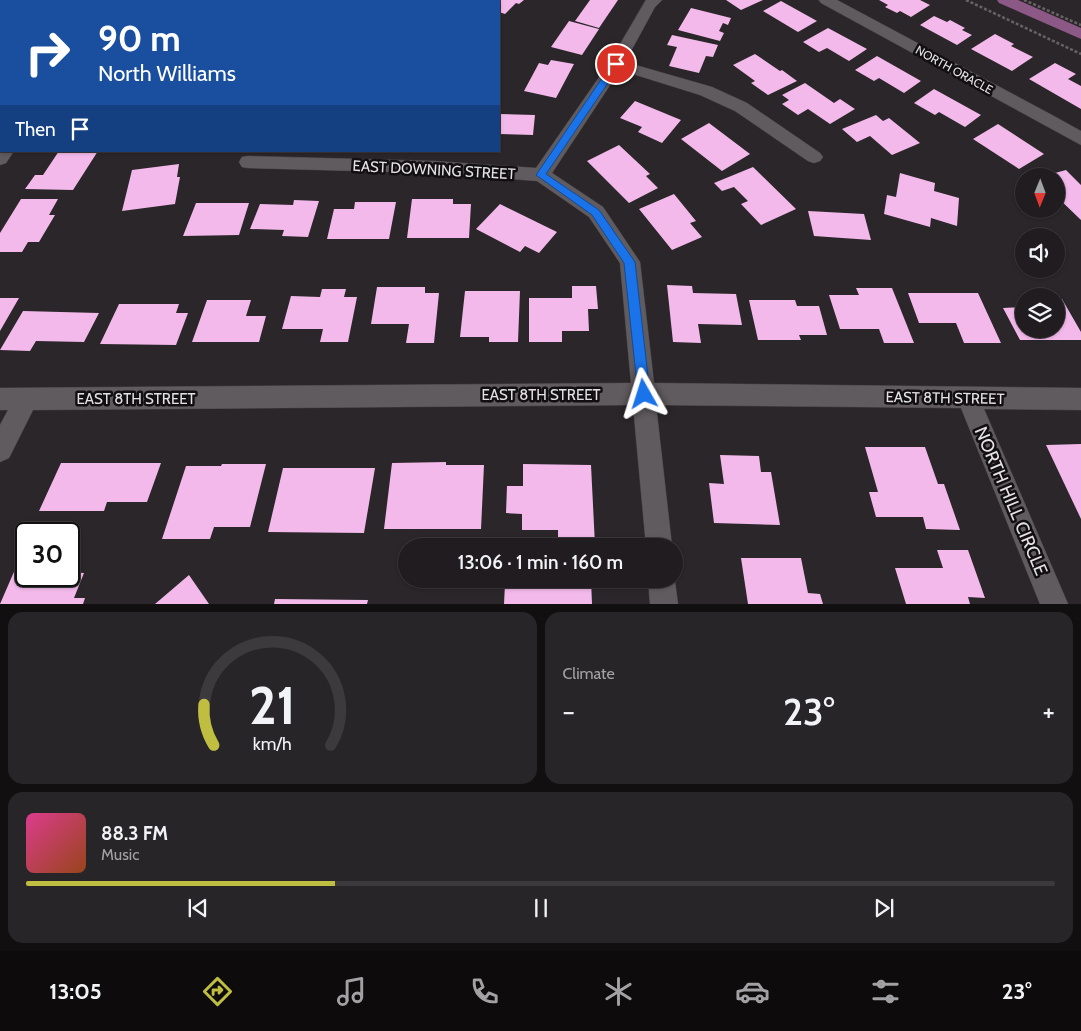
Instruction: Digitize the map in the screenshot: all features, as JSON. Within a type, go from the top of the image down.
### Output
[{"type":"street","points":[[540,175],[616,64],[649,5],[655,0]]},
{"type":"street","name":"NORTH ORACLE","points":[[826,0],[1046,119],[1081,140]]},
{"type":"street","points":[[616,64],[706,91],[732,103],[814,157]]},
{"type":"street","name":"EAST DOWNING STREET","points":[[248,162],[433,167],[540,175],[596,212],[630,262],[658,538]]},
{"type":"street","name":"EAST 8TH STREET","points":[[0,399],[644,394],[1081,399]]},
{"type":"street","name":"NORTH HILL CIRCLE","points":[[968,398],[1054,604]]},
{"type":"street","points":[[0,450],[26,400]]},
{"type":"street","points":[[663,588],[664,604]]},
{"type":"path","points":[[966,0],[1081,54]]},
{"type":"path","points":[[1024,0],[1081,25]]},
{"type":"building","points":[[500,0],[524,0],[519,4],[516,3],[505,14],[500,12]]},
{"type":"building","points":[[590,0],[618,0],[599,28],[575,21]]},
{"type":"building","points":[[726,0],[763,0],[741,10]]},
{"type":"building","points":[[879,0],[920,0],[930,5],[911,17],[900,11],[897,13],[885,7],[888,5]]},
{"type":"building","points":[[781,1],[817,21],[798,32],[763,11]]},
{"type":"building","points":[[691,8],[731,18],[728,25],[723,23],[719,31],[724,33],[720,41],[678,30]]},
{"type":"building","points":[[934,16],[947,22],[950,20],[965,28],[962,30],[972,35],[957,45],[920,25]]},
{"type":"building","points":[[569,21],[599,29],[582,55],[551,47]]},
{"type":"building","points":[[828,28],[867,49],[849,61],[827,48],[819,52],[803,42]]},
{"type":"building","points":[[995,34],[1014,44],[1011,46],[1033,57],[1012,71],[971,49]]},
{"type":"building","points":[[672,35],[718,45],[713,57],[706,56],[699,73],[669,66],[677,47],[667,45]]},
{"type":"building","points":[[755,54],[797,81],[768,95],[751,83],[755,81],[733,65]]},
{"type":"building","points":[[877,56],[921,81],[904,93],[879,78],[874,81],[855,70]]},
{"type":"building","points":[[551,60],[574,64],[556,98],[524,91],[539,63],[548,65]]},
{"type":"building","points":[[1055,63],[1076,74],[1068,79],[1081,86],[1081,109],[1029,79]]},
{"type":"building","points":[[805,83],[834,103],[840,99],[855,109],[830,124],[808,109],[798,115],[782,104],[789,100],[782,95]]},
{"type":"building","points":[[934,89],[981,115],[965,127],[939,112],[935,115],[914,103]]},
{"type":"building","points":[[635,101],[681,120],[662,143],[638,132],[642,127],[620,118]]},
{"type":"building","points":[[500,114],[535,115],[533,135],[500,134]]},
{"type":"building","points":[[876,115],[883,121],[889,118],[920,143],[892,155],[870,136],[857,142],[842,129]]},
{"type":"building","points":[[709,123],[750,154],[722,171],[681,139]]},
{"type":"building","points":[[998,124],[1044,154],[1017,168],[973,139]]},
{"type":"building","points":[[619,145],[650,174],[646,176],[658,188],[629,203],[587,161]]},
{"type":"building","points":[[58,152],[97,152],[73,190],[25,189],[35,175],[43,175]]},
{"type":"building","points":[[179,164],[177,177],[180,177],[175,204],[122,211],[132,170]]},
{"type":"building","points":[[753,167],[796,209],[761,225],[741,204],[748,201],[734,187],[722,191],[714,183]]},
{"type":"building","points":[[1065,170],[1081,185],[1081,220],[1065,205]]},
{"type":"building","points":[[900,173],[935,183],[934,191],[959,198],[957,226],[931,218],[930,227],[884,214],[887,195],[896,197]]},
{"type":"building","points":[[674,194],[696,221],[690,223],[702,237],[672,250],[639,209]]},
{"type":"building","points":[[21,199],[58,199],[49,215],[55,215],[39,242],[28,242],[22,252],[0,252],[0,233]]},
{"type":"building","points":[[412,199],[453,199],[453,204],[471,204],[469,238],[407,238]]},
{"type":"building","points":[[294,200],[319,201],[308,237],[282,236],[284,230],[250,229],[260,204],[293,205]]},
{"type":"building","points":[[355,202],[396,202],[389,239],[327,239],[334,209],[354,209]]},
{"type":"building","points":[[196,203],[249,203],[239,235],[183,236]]},
{"type":"building","points":[[500,204],[557,232],[539,253],[525,246],[520,252],[476,229]]},
{"type":"building","points":[[808,211],[864,214],[871,240],[814,236]]},
{"type":"building","points":[[667,285],[692,286],[693,293],[736,294],[742,325],[698,324],[701,343],[673,342]]},
{"type":"building","points":[[572,286],[596,286],[598,309],[588,309],[589,331],[562,331],[562,342],[529,342],[529,298],[572,298]]},
{"type":"building","points":[[377,287],[425,287],[425,293],[439,293],[434,343],[406,343],[409,324],[371,324]]},
{"type":"building","points":[[856,288],[892,288],[914,343],[884,343],[879,329],[840,329],[829,295],[859,295]]},
{"type":"building","points":[[322,289],[346,289],[344,297],[357,297],[348,342],[320,342],[323,329],[282,329],[291,296],[320,297]]},
{"type":"building","points":[[465,291],[520,291],[518,342],[489,342],[489,337],[460,337]]},
{"type":"building","points":[[908,293],[978,293],[1001,343],[964,343],[956,323],[919,323]]},
{"type":"building","points":[[0,298],[19,298],[0,331]]},
{"type":"building","points":[[207,300],[251,300],[246,316],[266,316],[259,342],[192,342]]},
{"type":"building","points":[[749,300],[795,300],[797,306],[819,306],[827,335],[799,335],[801,340],[758,340]]},
{"type":"building","points":[[119,304],[179,304],[176,313],[188,313],[176,345],[100,344]]},
{"type":"building","points":[[1065,304],[1081,332],[1081,340],[1020,340],[1019,338],[1065,338]]},
{"type":"building","points":[[1015,307],[1015,331],[1003,308]]},
{"type":"building","points":[[23,311],[99,313],[84,342],[36,341],[30,351],[0,350]]},
{"type":"building","points":[[1081,444],[1081,519],[1046,445]]},
{"type":"building","points":[[865,447],[925,447],[938,484],[944,484],[960,530],[926,529],[923,517],[876,517],[869,492],[878,492]]},
{"type":"building","points":[[720,455],[759,456],[761,472],[771,472],[780,525],[714,523],[709,483],[724,484]]},
{"type":"building","points":[[446,462],[446,465],[484,465],[481,529],[384,529],[392,463]]},
{"type":"building","points":[[61,463],[161,463],[147,502],[107,502],[104,511],[39,511]]},
{"type":"building","points":[[222,464],[266,464],[250,527],[214,527],[210,539],[162,539],[186,466],[221,466]]},
{"type":"building","points":[[523,464],[591,465],[595,538],[558,538],[558,530],[522,530],[522,514],[506,513],[507,486],[523,486]]},
{"type":"building","points":[[283,468],[375,468],[364,533],[268,532]]},
{"type":"building","points":[[937,550],[968,550],[985,598],[968,597],[970,604],[906,604],[895,568],[943,568]]},
{"type":"building","points":[[741,558],[801,558],[808,593],[820,594],[823,604],[748,604]]},
{"type":"building","points":[[15,569],[15,587],[78,587],[74,598],[85,598],[83,604],[0,604]]},
{"type":"building","points":[[80,573],[84,573],[80,583]]},
{"type":"building","points":[[189,575],[209,604],[155,604]]},
{"type":"building","points":[[505,588],[591,588],[592,604],[504,604]]},
{"type":"building","points":[[275,599],[368,600],[367,604],[274,604]]},
{"type":"waterway","points":[[1005,0],[1081,34]]},
{"type":"route","points":[[616,64],[540,175],[596,212],[630,262],[644,394]]}]
